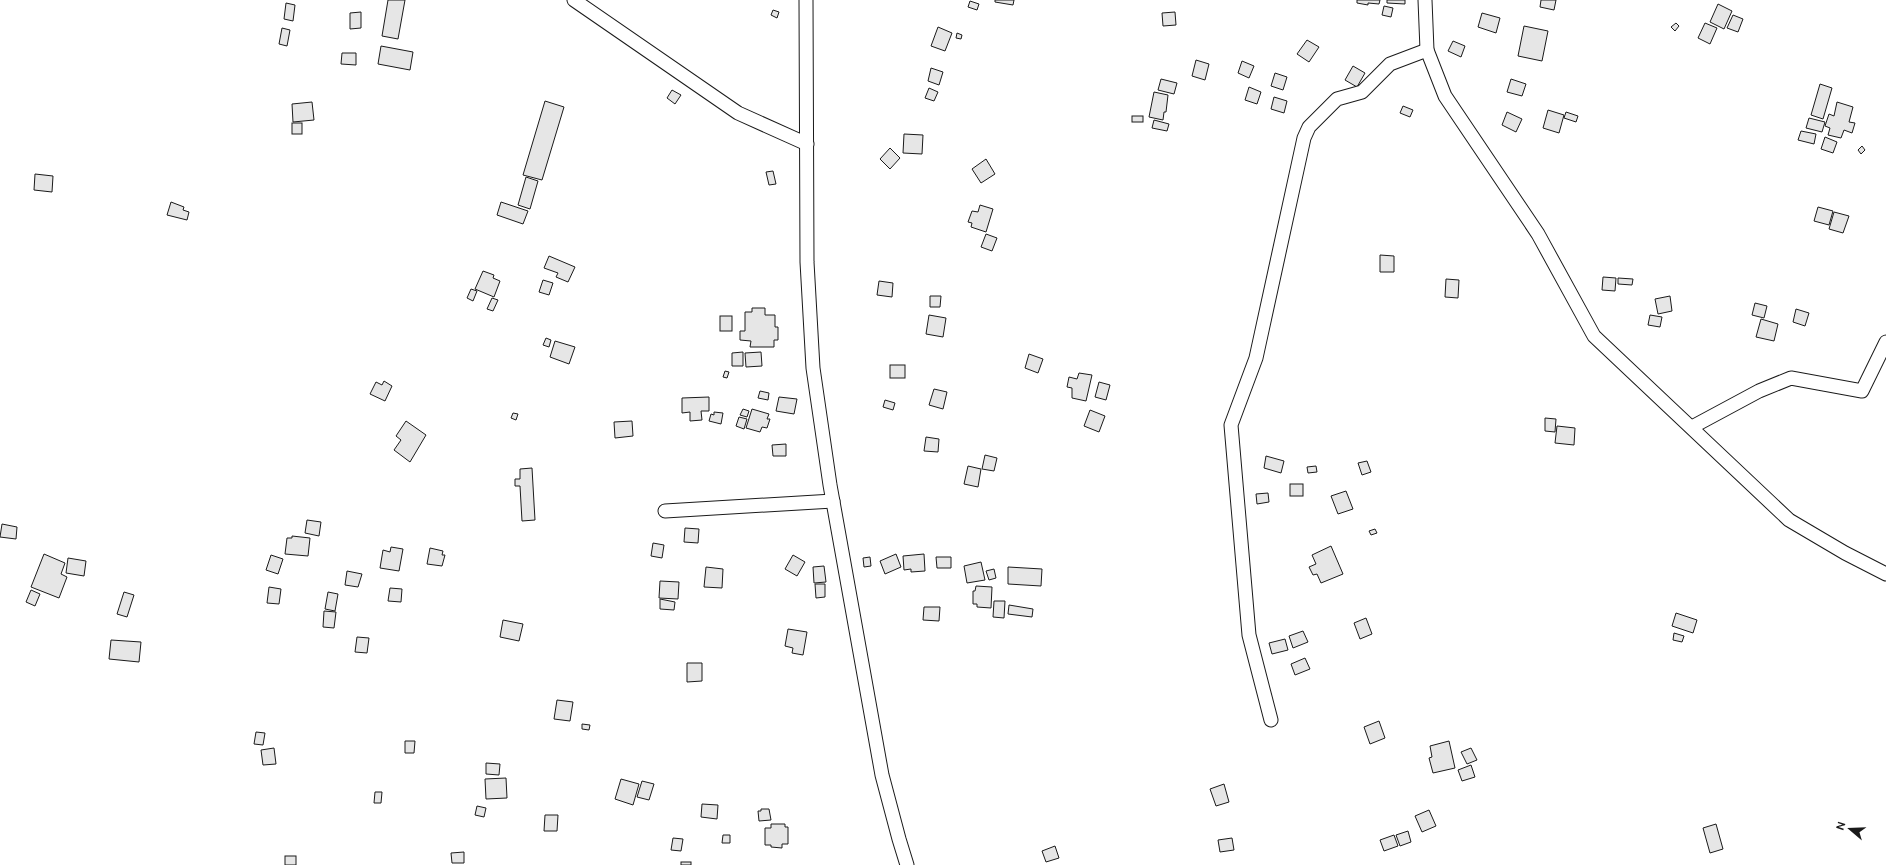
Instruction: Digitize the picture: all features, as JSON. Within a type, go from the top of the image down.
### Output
[{"type":"street","points":[[574,0],[733,110],[807,144]]},
{"type":"street","points":[[806,0],[807,262],[813,368],[833,501],[882,775],[907,865]]},
{"type":"street","points":[[1426,0],[1427,50],[1445,96],[1538,234],[1594,336],[1789,520],[1845,554],[1886,574]]},
{"type":"street","points":[[1271,720],[1249,635],[1231,425],[1256,358],[1304,138],[1309,127],[1337,99],[1362,92],[1390,64],[1427,50]]},
{"type":"street","points":[[1692,427],[1759,391],[1791,378],[1862,391],[1886,342]]},
{"type":"street","points":[[665,511],[833,501]]},
{"type":"building","points":[[388,0],[405,0],[398,39],[382,36]]},
{"type":"building","points":[[995,0],[1014,0],[1013,5],[995,2]]},
{"type":"building","points":[[1357,0],[1380,0],[1379,4],[1368,3],[1368,5],[1357,3]]},
{"type":"building","points":[[1387,0],[1405,0],[1405,4],[1387,3]]},
{"type":"building","points":[[1541,0],[1556,0],[1554,10],[1540,7]]},
{"type":"building","points":[[970,1],[979,4],[977,10],[968,7]]},
{"type":"building","points":[[286,3],[295,5],[293,21],[284,19]]},
{"type":"building","points":[[1718,4],[1732,11],[1724,29],[1710,22]]},
{"type":"building","points":[[1384,6],[1393,8],[1391,17],[1382,15]]},
{"type":"building","points":[[773,10],[779,12],[777,18],[771,15]]},
{"type":"building","points":[[361,12],[361,28],[350,29],[350,13]]},
{"type":"building","points":[[1175,12],[1176,25],[1163,26],[1162,13]]},
{"type":"building","points":[[1482,13],[1500,18],[1496,33],[1478,27]]},
{"type":"building","points":[[1733,15],[1743,19],[1738,32],[1727,28]]},
{"type":"building","points":[[1676,23],[1679,26],[1675,31],[1671,27]]},
{"type":"building","points":[[1705,23],[1717,28],[1710,44],[1698,38]]},
{"type":"building","points":[[1524,26],[1548,31],[1542,61],[1518,56]]},
{"type":"building","points":[[938,27],[952,33],[945,51],[931,46]]},
{"type":"building","points":[[282,28],[290,30],[287,46],[279,44]]},
{"type":"building","points":[[957,33],[962,35],[961,39],[956,38]]},
{"type":"building","points":[[1307,40],[1319,47],[1309,62],[1297,54]]},
{"type":"building","points":[[1453,41],[1465,46],[1461,57],[1448,51]]},
{"type":"building","points":[[381,46],[413,52],[410,70],[378,64]]},
{"type":"building","points":[[342,53],[356,53],[356,65],[341,64]]},
{"type":"building","points":[[1196,60],[1209,64],[1205,80],[1192,76]]},
{"type":"building","points":[[1242,61],[1254,66],[1249,78],[1238,73]]},
{"type":"building","points":[[1353,66],[1365,73],[1357,87],[1345,80]]},
{"type":"building","points":[[931,68],[943,72],[939,85],[928,81]]},
{"type":"building","points":[[1275,73],[1287,77],[1283,90],[1271,86]]},
{"type":"building","points":[[1161,79],[1177,83],[1174,94],[1158,90]]},
{"type":"building","points":[[1511,79],[1526,84],[1522,96],[1507,92]]},
{"type":"building","points":[[1820,84],[1832,88],[1823,119],[1811,115]]},
{"type":"building","points":[[1249,87],[1261,92],[1257,104],[1245,100]]},
{"type":"building","points":[[929,88],[938,92],[934,101],[925,98]]},
{"type":"building","points":[[672,90],[681,95],[675,104],[667,98]]},
{"type":"building","points":[[1154,92],[1168,95],[1166,112],[1164,112],[1163,120],[1149,117]]},
{"type":"building","points":[[1274,97],[1287,101],[1284,113],[1271,109]]},
{"type":"building","points":[[545,101],[564,107],[542,180],[523,175]]},
{"type":"building","points":[[312,102],[314,120],[293,122],[292,104]]},
{"type":"building","points":[[1837,102],[1853,107],[1849,122],[1855,123],[1852,133],[1844,130],[1841,138],[1828,135],[1830,128],[1825,126],[1829,114],[1834,116]]},
{"type":"building","points":[[1403,106],[1413,110],[1410,117],[1400,113]]},
{"type":"building","points":[[1548,110],[1564,115],[1559,133],[1543,128]]},
{"type":"building","points":[[1507,112],[1522,119],[1516,132],[1502,125]]},
{"type":"building","points":[[1566,112],[1578,116],[1576,122],[1564,118]]},
{"type":"building","points":[[1132,116],[1143,116],[1143,122],[1132,122]]},
{"type":"building","points":[[1809,118],[1825,122],[1822,132],[1806,128]]},
{"type":"building","points":[[1154,120],[1169,124],[1167,131],[1152,128]]},
{"type":"building","points":[[292,123],[302,123],[302,134],[292,134]]},
{"type":"building","points":[[1801,131],[1816,134],[1814,144],[1798,140]]},
{"type":"building","points":[[904,134],[923,135],[922,154],[903,153]]},
{"type":"building","points":[[1825,137],[1837,142],[1833,153],[1821,149]]},
{"type":"building","points":[[1862,146],[1865,150],[1861,154],[1858,150]]},
{"type":"building","points":[[890,148],[900,158],[890,169],[880,159]]},
{"type":"building","points":[[986,159],[995,174],[981,183],[972,169]]},
{"type":"building","points":[[773,171],[776,184],[769,185],[766,172]]},
{"type":"building","points":[[35,174],[53,176],[52,192],[34,190]]},
{"type":"building","points":[[526,177],[538,181],[530,209],[518,205]]},
{"type":"building","points":[[171,202],[184,207],[183,210],[189,212],[187,220],[167,215]]},
{"type":"building","points":[[501,202],[528,211],[523,224],[497,215]]},
{"type":"building","points":[[980,205],[993,209],[986,232],[971,227],[972,223],[968,222],[972,211],[978,212]]},
{"type":"building","points":[[1818,207],[1833,211],[1829,225],[1814,221]]},
{"type":"building","points":[[1834,212],[1849,216],[1843,233],[1829,229]]},
{"type":"building","points":[[986,234],[997,238],[992,251],[981,247]]},
{"type":"building","points":[[1380,255],[1394,256],[1394,272],[1380,272]]},
{"type":"building","points":[[549,256],[575,267],[568,282],[556,277],[558,273],[544,268]]},
{"type":"building","points":[[483,271],[494,275],[493,278],[500,281],[494,297],[475,289]]},
{"type":"building","points":[[1603,277],[1616,278],[1615,291],[1602,290]]},
{"type":"building","points":[[1618,278],[1633,279],[1632,285],[1618,284]]},
{"type":"building","points":[[1446,279],[1459,280],[1458,298],[1445,297]]},
{"type":"building","points":[[543,280],[553,283],[549,295],[539,292]]},
{"type":"building","points":[[879,281],[893,283],[892,297],[877,295]]},
{"type":"building","points":[[471,289],[477,291],[473,301],[467,298]]},
{"type":"building","points":[[930,296],[941,296],[940,307],[930,307]]},
{"type":"building","points":[[1670,296],[1672,311],[1658,314],[1655,299]]},
{"type":"building","points":[[492,298],[498,300],[493,311],[487,309]]},
{"type":"building","points":[[1755,303],[1767,306],[1764,318],[1752,315]]},
{"type":"building","points":[[752,308],[765,308],[765,315],[775,315],[775,327],[778,327],[778,340],[774,340],[774,347],[750,347],[751,341],[740,340],[740,331],[745,331],[745,312],[752,312]]},
{"type":"building","points":[[1796,309],[1809,313],[1805,326],[1793,322]]},
{"type":"building","points":[[929,315],[946,318],[943,337],[926,334]]},
{"type":"building","points":[[1650,315],[1662,317],[1660,327],[1648,325]]},
{"type":"building","points":[[720,316],[732,316],[732,331],[720,331]]},
{"type":"building","points":[[1761,319],[1778,324],[1774,341],[1756,337]]},
{"type":"building","points":[[546,338],[551,340],[549,347],[543,345]]},
{"type":"building","points":[[555,341],[575,347],[569,364],[550,357]]},
{"type":"building","points":[[743,352],[743,366],[732,366],[732,353]]},
{"type":"building","points":[[761,352],[762,366],[746,367],[745,353]]},
{"type":"building","points":[[1029,354],[1043,359],[1038,373],[1025,368]]},
{"type":"building","points":[[890,365],[905,365],[905,378],[890,378]]},
{"type":"building","points":[[725,371],[729,372],[727,378],[723,377]]},
{"type":"building","points":[[1079,373],[1092,375],[1086,401],[1072,398],[1072,388],[1067,387],[1069,377],[1077,379]]},
{"type":"building","points":[[384,381],[392,386],[385,401],[370,394],[376,382],[382,385]]},
{"type":"building","points":[[1099,382],[1110,385],[1106,400],[1095,397]]},
{"type":"building","points":[[934,389],[947,392],[943,409],[929,405]]},
{"type":"building","points":[[760,391],[769,393],[768,400],[758,398]]},
{"type":"building","points":[[709,397],[709,411],[701,411],[702,420],[690,421],[690,412],[682,413],[682,398]]},
{"type":"building","points":[[779,397],[797,399],[794,414],[776,411]]},
{"type":"building","points":[[885,400],[895,403],[893,410],[883,407]]},
{"type":"building","points":[[743,409],[749,411],[747,417],[740,415]]},
{"type":"building","points":[[752,409],[769,414],[767,419],[770,419],[767,428],[762,427],[760,432],[746,428]]},
{"type":"building","points":[[1090,410],[1105,416],[1099,432],[1084,426]]},
{"type":"building","points":[[714,412],[723,413],[721,424],[709,421],[711,414],[714,415]]},
{"type":"building","points":[[513,413],[518,414],[516,420],[511,418]]},
{"type":"building","points":[[739,417],[747,419],[744,429],[736,426]]},
{"type":"building","points":[[1545,418],[1556,419],[1555,432],[1545,431]]},
{"type":"building","points":[[406,421],[426,435],[410,462],[394,450],[401,440],[396,436]]},
{"type":"building","points":[[632,421],[633,436],[615,438],[614,422]]},
{"type":"building","points":[[1557,426],[1575,428],[1574,445],[1555,443]]},
{"type":"building","points":[[926,437],[939,439],[938,452],[924,451]]},
{"type":"building","points":[[786,444],[786,456],[773,456],[772,445]]},
{"type":"building","points":[[985,455],[997,458],[994,471],[982,469]]},
{"type":"building","points":[[1266,456],[1284,461],[1281,473],[1264,468]]},
{"type":"building","points":[[1367,461],[1371,472],[1362,475],[1358,463]]},
{"type":"building","points":[[968,466],[981,469],[978,487],[964,484]]},
{"type":"building","points":[[1316,466],[1317,472],[1308,473],[1307,467]]},
{"type":"building","points":[[532,468],[535,520],[522,521],[520,486],[515,486],[515,479],[520,479],[520,469]]},
{"type":"building","points":[[1290,484],[1303,484],[1303,496],[1290,496]]},
{"type":"building","points":[[1346,491],[1353,509],[1338,514],[1331,496]]},
{"type":"building","points":[[1268,493],[1269,502],[1257,504],[1256,494]]},
{"type":"building","points":[[307,520],[321,522],[319,536],[305,533]]},
{"type":"building","points":[[2,524],[17,527],[16,539],[0,537]]},
{"type":"building","points":[[685,528],[699,529],[698,543],[684,542]]},
{"type":"building","points":[[1375,529],[1377,533],[1371,535],[1369,531]]},
{"type":"building","points":[[292,536],[310,538],[308,556],[285,554],[287,538],[292,538]]},
{"type":"building","points":[[653,543],[664,545],[662,558],[651,556]]},
{"type":"building","points":[[1331,546],[1343,574],[1321,583],[1317,574],[1313,575],[1309,567],[1316,564],[1312,555]]},
{"type":"building","points":[[391,547],[403,549],[399,571],[380,568],[383,550],[390,552]]},
{"type":"building","points":[[430,548],[443,551],[442,555],[445,555],[442,566],[427,564]]},
{"type":"building","points":[[44,554],[65,563],[61,574],[67,577],[59,598],[31,587]]},
{"type":"building","points":[[896,554],[901,567],[885,574],[880,561]]},
{"type":"building","points":[[924,554],[925,571],[911,572],[911,569],[904,570],[903,556]]},
{"type":"building","points":[[271,555],[283,559],[278,574],[266,570]]},
{"type":"building","points":[[793,555],[805,562],[797,576],[785,569]]},
{"type":"building","points":[[870,557],[871,566],[864,567],[863,558]]},
{"type":"building","points":[[936,557],[951,557],[951,568],[937,568]]},
{"type":"building","points":[[68,558],[86,561],[84,576],[66,573]]},
{"type":"building","points":[[981,562],[985,580],[967,583],[964,566]]},
{"type":"building","points":[[824,566],[826,582],[814,583],[813,567]]},
{"type":"building","points":[[706,567],[723,569],[722,588],[704,587]]},
{"type":"building","points":[[1008,567],[1042,569],[1041,586],[1008,584]]},
{"type":"building","points":[[994,569],[996,578],[989,580],[986,571]]},
{"type":"building","points":[[347,571],[362,574],[358,587],[345,585]]},
{"type":"building","points":[[660,581],[679,582],[678,599],[659,598]]},
{"type":"building","points":[[815,584],[825,584],[825,597],[816,598]]},
{"type":"building","points":[[976,586],[992,587],[991,608],[977,607],[977,604],[973,604],[973,591],[975,591]]},
{"type":"building","points":[[269,587],[281,589],[279,604],[267,603]]},
{"type":"building","points":[[390,588],[402,589],[401,602],[388,601]]},
{"type":"building","points":[[31,590],[40,594],[35,606],[26,602]]},
{"type":"building","points":[[124,592],[134,595],[127,617],[117,614]]},
{"type":"building","points":[[328,592],[338,594],[335,611],[325,609]]},
{"type":"building","points":[[660,599],[675,602],[674,610],[660,609]]},
{"type":"building","points":[[994,601],[1005,601],[1004,618],[993,617]]},
{"type":"building","points":[[1009,605],[1033,609],[1032,617],[1008,614]]},
{"type":"building","points":[[924,607],[940,607],[939,621],[923,620]]},
{"type":"building","points":[[324,611],[336,612],[334,628],[323,627]]},
{"type":"building","points":[[1676,613],[1697,620],[1693,633],[1672,626]]},
{"type":"building","points":[[1366,618],[1372,634],[1360,639],[1354,623]]},
{"type":"building","points":[[503,620],[523,624],[519,641],[500,637]]},
{"type":"building","points":[[788,629],[807,632],[803,655],[792,653],[793,648],[785,646]]},
{"type":"building","points":[[1303,631],[1308,642],[1293,648],[1289,636]]},
{"type":"building","points":[[1674,633],[1684,636],[1682,642],[1673,640]]},
{"type":"building","points":[[357,637],[369,638],[367,653],[355,652]]},
{"type":"building","points":[[1285,639],[1288,650],[1272,654],[1269,643]]},
{"type":"building","points":[[111,640],[141,642],[139,662],[109,659]]},
{"type":"building","points":[[1305,658],[1310,669],[1295,675],[1291,664]]},
{"type":"building","points":[[687,663],[702,663],[702,681],[687,682]]},
{"type":"building","points":[[557,700],[573,702],[570,721],[554,719]]},
{"type":"building","points":[[1379,721],[1385,738],[1370,744],[1364,727]]},
{"type":"building","points":[[582,724],[590,725],[589,730],[582,729]]},
{"type":"building","points":[[256,732],[265,733],[263,745],[254,744]]},
{"type":"building","points":[[405,741],[415,741],[414,753],[405,753]]},
{"type":"building","points":[[1449,741],[1455,768],[1433,773],[1429,758],[1432,757],[1430,746]]},
{"type":"building","points":[[274,748],[276,764],[263,765],[261,750]]},
{"type":"building","points":[[1471,748],[1477,760],[1467,764],[1461,752]]},
{"type":"building","points":[[486,763],[500,764],[499,775],[486,774]]},
{"type":"building","points":[[1471,765],[1475,777],[1462,781],[1458,770]]},
{"type":"building","points":[[506,778],[507,798],[486,799],[485,779]]},
{"type":"building","points":[[621,779],[639,784],[633,805],[615,799]]},
{"type":"building","points":[[642,781],[654,784],[649,800],[637,797]]},
{"type":"building","points":[[1224,784],[1229,802],[1216,806],[1210,789]]},
{"type":"building","points":[[375,792],[382,792],[381,803],[374,803]]},
{"type":"building","points":[[702,804],[718,805],[717,819],[701,817]]},
{"type":"building","points":[[477,806],[486,808],[484,817],[475,815]]},
{"type":"building","points":[[761,809],[769,809],[771,820],[759,821],[758,811],[761,811]]},
{"type":"building","points":[[1429,810],[1436,826],[1422,832],[1415,816]]},
{"type":"building","points":[[545,815],[558,815],[557,831],[544,831]]},
{"type":"building","points":[[771,824],[785,824],[785,827],[788,827],[788,844],[782,844],[782,848],[765,845],[765,828],[771,828]]},
{"type":"building","points":[[1716,824],[1723,849],[1710,853],[1703,828]]},
{"type":"building","points":[[1408,831],[1411,842],[1400,846],[1396,835]]},
{"type":"building","points":[[723,835],[730,835],[730,843],[722,843]]},
{"type":"building","points":[[1394,835],[1398,846],[1384,851],[1380,840]]},
{"type":"building","points":[[673,838],[683,839],[681,851],[671,850]]},
{"type":"building","points":[[1232,838],[1234,850],[1220,852],[1218,840]]},
{"type":"building","points":[[1055,846],[1059,858],[1046,862],[1042,851]]},
{"type":"building","points":[[464,852],[464,863],[452,863],[451,853]]},
{"type":"building","points":[[285,856],[296,856],[296,865],[285,865]]},
{"type":"building","points":[[681,862],[691,862],[691,865],[681,865]]}]
